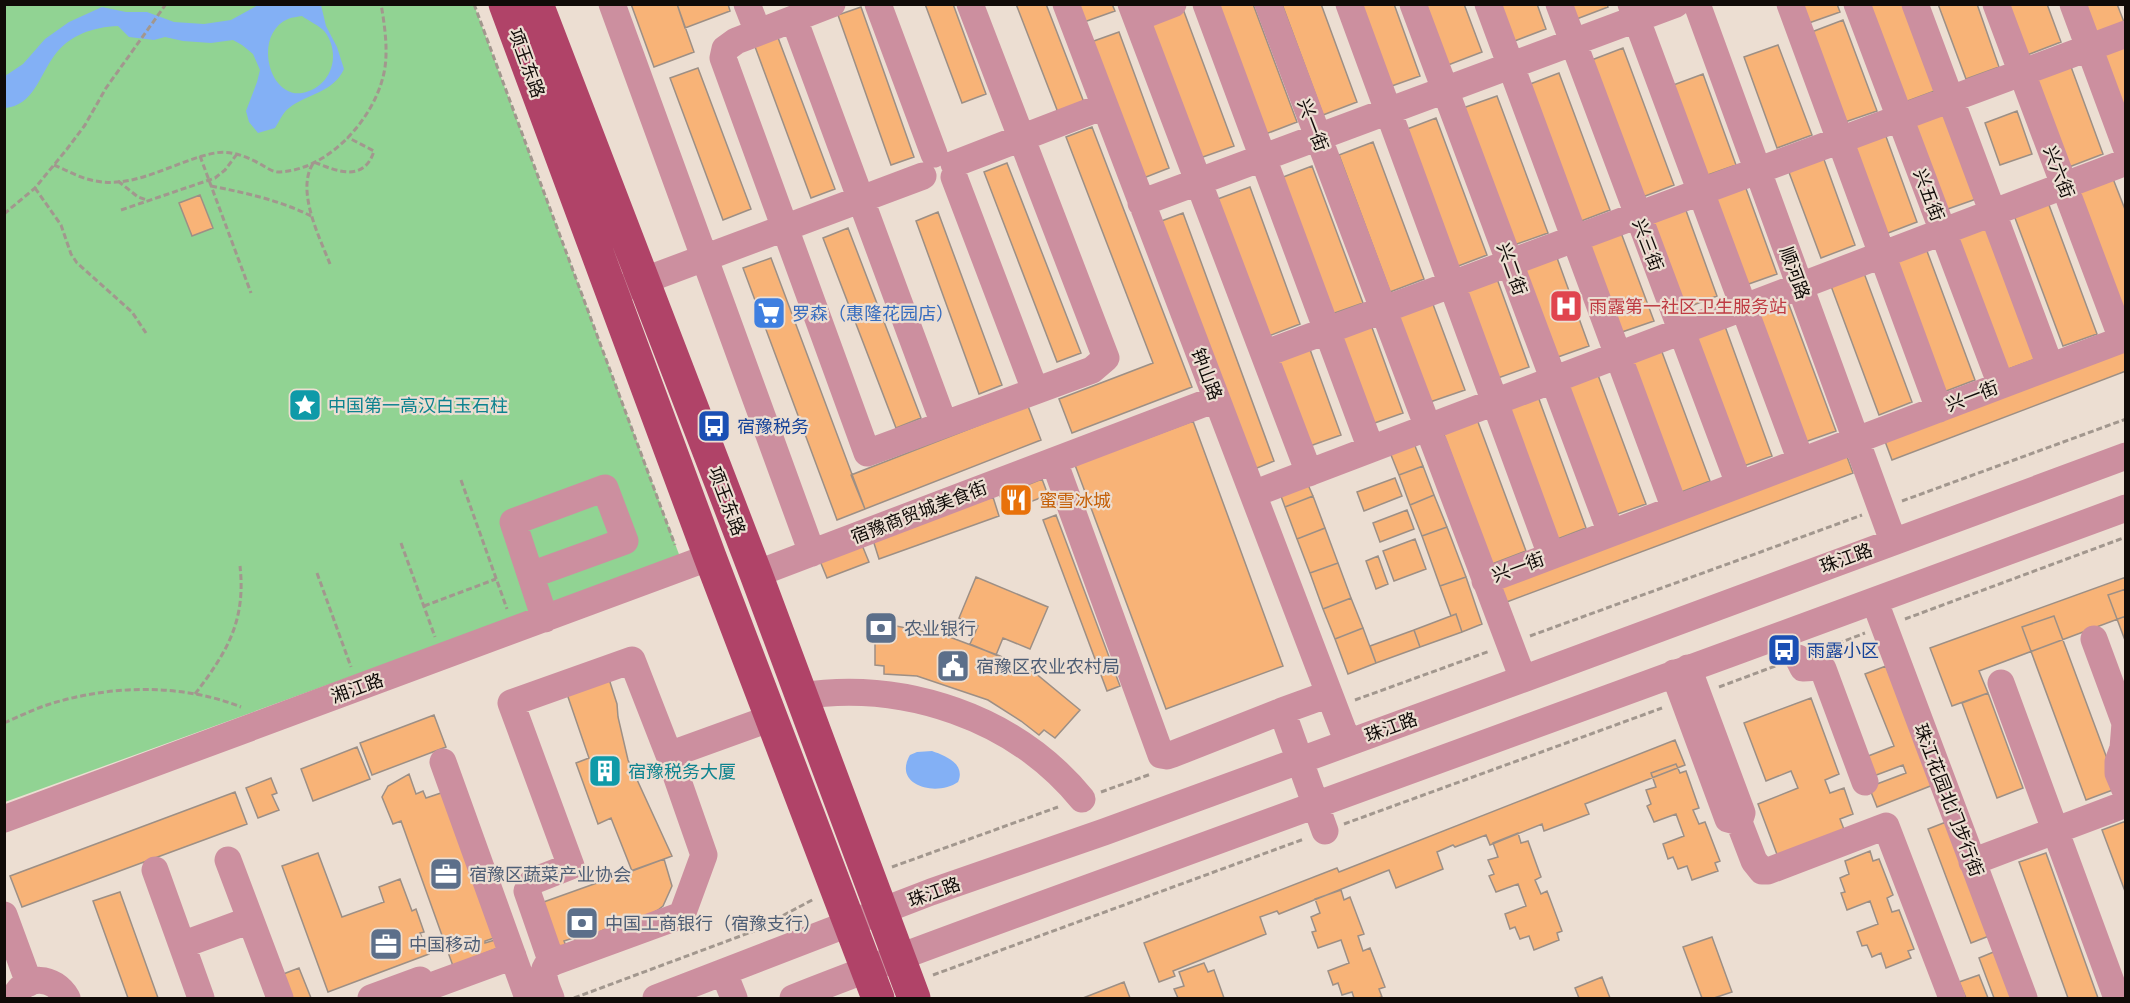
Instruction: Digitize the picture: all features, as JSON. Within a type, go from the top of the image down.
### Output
[{"type":"main road","name":"项王东路","points":[[505,4],[627,287],[756,574],[800,696],[914,977]]},
{"type":"main road","name":"项王东路","points":[[537,4],[710,557],[849,925],[870,989]]},
{"type":"street","points":[[612,4],[812,553]]},
{"type":"street","points":[[747,4],[758,32]]},
{"type":"street","points":[[832,4],[800,13],[736,41],[725,49],[723,58],[867,453],[1092,370],[1106,358],[970,4]]},
{"type":"street","points":[[878,4],[941,168],[1035,390]]},
{"type":"street","name":"钟山路","points":[[1066,4],[1348,743]]},
{"type":"street","points":[[1173,4],[1134,11],[1308,473]]},
{"type":"street","points":[[1206,4],[1371,449]]},
{"type":"street","name":"兴一街","points":[[1268,4],[1485,581],[2124,338]]},
{"type":"street","points":[[1349,4],[1551,555]]},
{"type":"street","name":"兴二街","points":[[1413,4],[1611,533]]},
{"type":"street","points":[[1488,4],[1675,509]]},
{"type":"street","name":"兴三街","points":[[1559,4],[1739,484]]},
{"type":"street","points":[[1141,203],[1573,42],[1634,12],[1676,4]]},
{"type":"street","name":"顺河路","points":[[1697,4],[1893,541]]},
{"type":"street","points":[[1790,4],[1938,408]]},
{"type":"street","name":"兴五街","points":[[1857,4],[2001,385]]},
{"type":"street","points":[[1915,4],[2050,366]]},
{"type":"street","name":"兴六街","points":[[1996,4],[2124,338]]},
{"type":"street","points":[[2073,4],[2126,147]]},
{"type":"street","points":[[1634,12],[1801,461]]},
{"type":"street","points":[[800,13],[861,199],[944,424]]},
{"type":"street","points":[[1264,354],[2126,34]]},
{"type":"street","points":[[627,287],[1104,106]]},
{"type":"street","points":[[1253,494],[2126,162]]},
{"type":"street","name":"宿豫商贸城美食街","points":[[756,574],[1216,399]]},
{"type":"street","name":"珠江路","points":[[656,999],[887,910],[1348,743],[2126,456]]},
{"type":"street","points":[[1054,461],[1161,755],[1173,754],[1329,694]]},
{"type":"street","points":[[793,999],[870,989],[914,977],[1315,804],[1681,671],[1880,614],[2126,508]]},
{"type":"street","name":"湘江路","points":[[4,819],[710,557]]},
{"type":"street","points":[[531,575],[545,619]]},
{"type":"street","points":[[1485,581],[1522,679]]},
{"type":"street","name":"珠江花园北门步行街","points":[[1880,614],[2024,999]]},
{"type":"street","points":[[2094,639],[2125,723],[2118,773],[2126,792]]},
{"type":"street","points":[[1798,658],[1803,668],[1820,667],[1823,669],[1865,782]]},
{"type":"street","points":[[551,999],[543,976],[544,968],[682,915],[704,855],[669,755],[632,660],[511,703],[571,866],[533,881],[527,891],[552,963]]},
{"type":"street","points":[[1681,671],[1728,819],[1739,822],[1754,861],[1762,871],[1768,871],[1886,826],[1952,999]]},
{"type":"street","points":[[2001,683],[2117,999]]},
{"type":"street","points":[[800,696],[861,691],[921,700],[973,717],[1025,745],[1050,765],[1082,799]]},
{"type":"street","points":[[1282,711],[1325,831]]},
{"type":"street","points":[[669,755],[771,718]]},
{"type":"street","points":[[443,762],[528,999]]},
{"type":"street","points":[[1972,862],[2126,804]]},
{"type":"street","points":[[228,860],[280,999]]},
{"type":"street","points":[[155,870],[201,999]]},
{"type":"street","points":[[4,915],[21,991],[38,980],[56,984],[67,999]]},
{"type":"street","points":[[182,945],[250,920]]},
{"type":"street","points":[[372,999],[420,980],[425,994],[513,956]]},
{"type":"street","points":[[723,973],[734,999]]},
{"type":"path","points":[[54,165],[98,182],[144,177],[200,156],[218,152],[237,154],[276,172],[291,170],[314,162],[347,137],[362,121],[374,101],[384,75],[384,25],[381,4]]},
{"type":"path","points":[[474,4],[676,546]]},
{"type":"path","points":[[4,214],[35,188],[85,125],[105,88],[164,6]]},
{"type":"path","points":[[314,162],[341,173],[353,172],[364,166],[374,151],[347,137]]},
{"type":"path","points":[[121,210],[209,180],[225,170],[237,154]]},
{"type":"path","points":[[200,156],[251,293]]},
{"type":"path","points":[[314,162],[306,180],[311,216],[330,264]]},
{"type":"path","points":[[118,181],[138,196],[149,200]]},
{"type":"path","points":[[211,186],[254,194],[289,205],[311,216]]},
{"type":"path","points":[[35,188],[61,225],[76,263],[132,312],[146,333]]},
{"type":"path","points":[[461,480],[515,630]]},
{"type":"path","points":[[914,977],[1325,831],[1798,658],[1880,614],[2126,537]]},
{"type":"path","points":[[401,543],[442,657]]},
{"type":"path","points":[[195,694],[214,669],[235,630],[240,603],[240,566]]},
{"type":"path","points":[[317,573],[358,688]]},
{"type":"path","points":[[424,606],[496,579]]},
{"type":"path","points":[[4,723],[47,705],[114,690],[174,691],[219,698],[273,719]]},
{"type":"green space","points":[[5,5],[474,5],[680,557],[5,802]]},
{"type":"water","points":[[260,4],[321,5],[326,26],[337,47],[344,69],[327,88],[287,110],[275,128],[258,133],[249,122],[246,111],[260,70],[253,54],[242,45],[233,40],[211,43],[165,37],[154,40],[129,37],[118,26],[109,27],[91,30],[67,43],[54,56],[29,96],[15,106],[5,108],[5,76],[23,64],[45,39],[69,22],[102,7],[126,12],[147,12],[174,22],[204,24],[231,20]],"holes":[[[302,16],[325,32],[333,51],[333,60],[327,78],[312,90],[302,93],[290,92],[273,76],[268,50],[277,27],[290,18]]]},
{"type":"water","points":[[932,751],[948,758],[957,766],[960,776],[958,782],[949,786],[929,788],[919,786],[912,781],[907,774],[906,766],[910,755]]},
{"type":"building","points":[[631,4],[677,4],[694,52],[654,67]]},
{"type":"building","points":[[677,4],[728,4],[730,11],[685,28]]},
{"type":"building","points":[[925,4],[953,4],[986,94],[962,103]]},
{"type":"building","points":[[1016,4],[1046,4],[1085,105],[1059,115]]},
{"type":"building","points":[[1078,4],[1112,4],[1115,11],[1084,22]]},
{"type":"building","points":[[1215,4],[1253,4],[1297,122],[1263,135]]},
{"type":"building","points":[[1282,4],[1321,4],[1357,102],[1323,115]]},
{"type":"building","points":[[1355,4],[1394,4],[1420,76],[1386,88]]},
{"type":"building","points":[[1426,4],[1464,4],[1482,52],[1448,65]]},
{"type":"building","points":[[1498,4],[1537,4],[1546,29],[1512,42]]},
{"type":"building","points":[[1568,4],[1607,4],[1608,7],[1574,20]]},
{"type":"building","points":[[1799,4],[1837,4],[1840,12],[1806,24]]},
{"type":"building","points":[[1869,4],[1908,4],[1940,89],[1905,102]]},
{"type":"building","points":[[1938,4],[1977,4],[1999,67],[1966,79]]},
{"type":"building","points":[[2008,4],[2047,4],[2061,42],[2027,55]]},
{"type":"building","points":[[2078,4],[2117,4],[2124,22],[2090,35]]},
{"type":"building","points":[[861,7],[914,157],[891,165],[838,15]]},
{"type":"building","points":[[1183,9],[1234,146],[1200,158],[1149,22]]},
{"type":"building","points":[[1843,20],[1877,111],[1842,123],[1809,33]]},
{"type":"building","points":[[1119,32],[1169,168],[1141,179],[1091,42]]},
{"type":"building","points":[[777,35],[835,189],[811,198],[754,44]]},
{"type":"building","points":[[2126,43],[2126,123],[2099,52]]},
{"type":"building","points":[[1778,45],[1812,135],[1777,148],[1744,57]]},
{"type":"building","points":[[1623,48],[1674,185],[1640,198],[1589,61]]},
{"type":"building","points":[[2070,64],[2103,154],[2069,167],[2035,76]]},
{"type":"building","points":[[698,68],[751,209],[723,220],[670,78]]},
{"type":"building","points":[[1559,73],[1610,210],[1576,223],[1525,86]]},
{"type":"building","points":[[1703,74],[1736,165],[1702,177],[1668,87]]},
{"type":"building","points":[[1497,96],[1548,233],[1514,245],[1463,108]]},
{"type":"building","points":[[1946,107],[1979,198],[1945,210],[1912,120]]},
{"type":"building","points":[[2017,111],[2032,154],[2000,165],[1985,123]]},
{"type":"building","points":[[1436,118],[1487,255],[1453,268],[1402,131]]},
{"type":"building","points":[[1092,127],[1192,387],[1072,433],[1059,399],[1153,363],[1066,137]]},
{"type":"building","points":[[1884,131],[1917,222],[1883,235],[1849,144]]},
{"type":"building","points":[[1373,142],[1424,279],[1390,292],[1339,155]]},
{"type":"building","points":[[1822,154],[1855,245],[1821,258],[1787,167]]},
{"type":"building","points":[[1007,163],[1081,353],[1057,362],[984,172]]},
{"type":"building","points":[[1312,166],[1363,303],[1329,315],[1278,179]]},
{"type":"building","points":[[2110,171],[2126,212],[2126,316],[2076,183]]},
{"type":"building","points":[[1744,183],[1777,274],[1743,286],[1709,196]]},
{"type":"building","points":[[1250,187],[1300,324],[1266,337],[1215,200]]},
{"type":"building","points":[[200,195],[213,228],[192,236],[179,203]]},
{"type":"building","points":[[2046,197],[2097,334],[2063,346],[2012,210]]},
{"type":"building","points":[[1684,205],[1717,296],[1683,309],[1649,218]]},
{"type":"building","points":[[938,212],[1002,385],[979,394],[916,221]]},
{"type":"building","points":[[1183,213],[1274,461],[1252,470],[1156,223]]},
{"type":"building","points":[[1987,221],[2038,358],[2003,371],[1953,234]]},
{"type":"building","points":[[848,228],[921,418],[896,428],[823,238]]},
{"type":"building","points":[[1620,230],[1654,321],[1619,333],[1586,243]]},
{"type":"building","points":[[1924,243],[1975,380],[1941,393],[1890,256]]},
{"type":"building","points":[[1556,255],[1589,346],[1555,358],[1522,268]]},
{"type":"building","points":[[771,258],[865,509],[837,520],[743,268]]},
{"type":"building","points":[[1861,265],[1912,402],[1879,415],[1828,278]]},
{"type":"building","points":[[1496,276],[1529,367],[1495,379],[1462,289]]},
{"type":"building","points":[[1785,294],[1836,431],[1802,443],[1751,306]]},
{"type":"building","points":[[1431,299],[1465,390],[1430,402],[1397,312]]},
{"type":"building","points":[[1722,318],[1772,456],[1738,468],[1687,331]]},
{"type":"building","points":[[1370,322],[1403,413],[1369,425],[1335,335]]},
{"type":"building","points":[[1308,344],[1341,435],[1307,447],[1273,357]]},
{"type":"building","points":[[1659,344],[1710,481],[1676,494],[1625,357]]},
{"type":"building","points":[[2126,345],[2126,371],[1892,460],[1883,436]]},
{"type":"building","points":[[1595,367],[1646,504],[1612,516],[1561,379]]},
{"type":"building","points":[[1536,391],[1586,528],[1552,541],[1501,404]]},
{"type":"building","points":[[1028,406],[1041,440],[865,509],[851,475]]},
{"type":"building","points":[[1475,414],[1526,551],[1492,564],[1441,427]]},
{"type":"building","points":[[1193,421],[1283,666],[1166,709],[1075,465]]},
{"type":"building","points":[[1411,436],[1423,466],[1399,475],[1387,445]]},
{"type":"building","points":[[1845,451],[1853,473],[1504,603],[1496,581]]},
{"type":"building","points":[[1423,466],[1434,495],[1410,505],[1399,475]]},
{"type":"building","points":[[1305,478],[1313,496],[1285,507],[1278,488]]},
{"type":"building","points":[[1395,478],[1402,496],[1364,511],[1357,492]]},
{"type":"building","points":[[1042,479],[1048,495],[1006,511],[1000,496]]},
{"type":"building","points":[[1434,495],[1447,527],[1422,536],[1410,505]]},
{"type":"building","points":[[1313,496],[1325,528],[1297,539],[1285,507]]},
{"type":"building","points":[[993,497],[999,516],[879,559],[873,540]]},
{"type":"building","points":[[1407,510],[1414,529],[1380,542],[1373,523]]},
{"type":"building","points":[[1056,515],[1120,686],[1107,691],[1043,520]]},
{"type":"building","points":[[1447,527],[1466,577],[1440,586],[1422,536]]},
{"type":"building","points":[[1325,528],[1338,563],[1310,573],[1297,539]]},
{"type":"building","points":[[1415,539],[1426,569],[1394,581],[1383,551]]},
{"type":"building","points":[[862,545],[869,562],[827,578],[820,561]]},
{"type":"building","points":[[1378,556],[1388,584],[1376,589],[1366,561]]},
{"type":"building","points":[[1338,563],[1351,598],[1323,609],[1310,573]]},
{"type":"building","points":[[976,577],[1048,607],[1030,649],[1003,638],[996,655],[970,644],[978,626],[959,618]]},
{"type":"building","points":[[1466,577],[1482,624],[1462,632],[1456,614],[1451,616],[1440,586]]},
{"type":"building","points":[[2126,577],[2126,616],[1979,671],[1988,693],[1952,706],[1930,648]]},
{"type":"building","points":[[2126,589],[2126,643],[2108,595]]},
{"type":"building","points":[[1351,598],[1363,628],[1335,639],[1323,609]]},
{"type":"building","points":[[1456,614],[1462,632],[1420,647],[1414,630]]},
{"type":"building","points":[[2054,616],[2118,788],[2086,800],[2022,627]]},
{"type":"building","points":[[896,626],[947,636],[1000,656],[1035,673],[1080,710],[1055,738],[1044,730],[1039,735],[988,700],[917,676],[884,674],[884,666],[875,665],[875,630]]},
{"type":"building","points":[[1363,628],[1376,663],[1348,674],[1335,639]]},
{"type":"building","points":[[1414,630],[1420,647],[1376,663],[1370,646]]},
{"type":"building","points":[[1886,666],[1933,785],[1877,807],[1869,787],[1906,773],[1903,765],[1871,777],[1863,758],[1894,746],[1865,674]]},
{"type":"building","name":"宿豫税务大厦","points":[[609,679],[617,704],[628,760],[672,856],[632,871],[611,818],[598,824],[576,763],[589,758],[567,694]]},
{"type":"building","points":[[1988,693],[2023,788],[1997,798],[1962,703]]},
{"type":"building","points":[[1811,698],[1839,774],[1825,780],[1830,793],[1844,788],[1853,814],[1840,819],[1845,832],[1778,857],[1758,804],[1798,788],[1791,771],[1766,781],[1744,723]]},
{"type":"building","points":[[434,715],[446,747],[372,775],[360,743]]},
{"type":"building","points":[[1675,740],[1685,765],[1585,804],[1589,814],[1544,831],[1542,824],[1490,845],[1486,835],[1455,847],[1453,845],[1437,852],[1443,869],[1396,888],[1389,870],[1279,914],[1277,911],[1260,917],[1266,934],[1173,971],[1175,976],[1159,982],[1144,943],[1337,868],[1339,872]]},
{"type":"building","points":[[357,747],[370,779],[313,801],[301,769]]},
{"type":"building","points":[[1676,764],[1680,773],[1686,771],[1699,808],[1693,810],[1699,824],[1705,822],[1720,861],[1715,863],[1718,871],[1692,880],[1687,866],[1678,869],[1673,857],[1668,859],[1663,844],[1684,836],[1676,814],[1654,822],[1647,806],[1651,804],[1646,790],[1656,787],[1651,773]]},
{"type":"building","points":[[409,774],[416,794],[423,791],[426,798],[444,792],[494,938],[485,943],[495,940],[498,948],[453,966],[401,821],[393,824],[382,797],[388,786]]},
{"type":"building","points":[[271,778],[277,793],[272,795],[279,810],[258,818],[246,788]]},
{"type":"building","points":[[235,792],[247,824],[22,907],[10,876]]},
{"type":"building","points":[[2126,821],[2126,894],[2102,830]]},
{"type":"building","points":[[1946,822],[1989,936],[1971,943],[1928,829]]},
{"type":"building","points":[[1518,833],[1521,843],[1528,841],[1541,877],[1535,880],[1541,894],[1547,891],[1562,931],[1557,933],[1559,940],[1534,950],[1529,936],[1520,939],[1515,927],[1510,929],[1505,914],[1526,906],[1518,884],[1496,892],[1489,876],[1494,874],[1488,860],[1498,857],[1493,843]]},
{"type":"building","points":[[1870,851],[1873,861],[1879,859],[1893,895],[1887,898],[1892,912],[1899,910],[1914,949],[1908,951],[1911,958],[1886,968],[1881,953],[1872,957],[1867,945],[1862,946],[1857,932],[1878,924],[1870,901],[1847,910],[1841,893],[1845,892],[1840,878],[1849,874],[1845,861]]},
{"type":"building","points":[[318,853],[342,917],[384,902],[379,887],[400,879],[412,911],[416,909],[424,932],[420,933],[429,954],[328,992],[282,866]]},
{"type":"building","points":[[2046,853],[2098,998],[2068,998],[2019,862]]},
{"type":"building","points":[[664,859],[672,886],[663,906],[658,910],[624,929],[621,921],[578,941],[573,938],[564,941],[566,946],[552,945],[538,904]]},
{"type":"building","points":[[1341,890],[1344,900],[1350,897],[1364,934],[1358,936],[1363,951],[1370,948],[1385,987],[1379,989],[1382,997],[1354,998],[1352,992],[1342,995],[1338,983],[1333,985],[1328,971],[1349,963],[1341,940],[1318,948],[1312,932],[1316,931],[1311,917],[1320,913],[1315,899]]},
{"type":"building","points":[[120,892],[158,998],[128,998],[93,901]]},
{"type":"building","points":[[1712,937],[1732,992],[1714,998],[1702,998],[1683,947]]},
{"type":"building","points":[[1996,951],[2014,998],[1994,998],[1979,958]]},
{"type":"building","points":[[1204,963],[1208,972],[1214,970],[1224,998],[1178,998],[1174,989],[1184,986],[1179,972]]},
{"type":"building","points":[[299,968],[311,998],[287,998],[278,976]]},
{"type":"building","points":[[1979,975],[1988,998],[1966,998],[1959,982]]},
{"type":"building","points":[[1602,977],[1610,998],[1579,998],[1575,988]]},
{"type":"building","points":[[1124,982],[1130,998],[1083,998]]},
{"type":"place","name":"雨露第一社区卫生服务站","points":[[1566,306]]},
{"type":"place","name":"罗森（惠隆花园店）","points":[[769,313]]},
{"type":"place","name":"中国第一高汉白玉石柱","points":[[305,405]]},
{"type":"place","name":"宿豫税务","points":[[714,426]]},
{"type":"place","name":"蜜雪冰城","points":[[1016,500]]},
{"type":"place","name":"农业银行","points":[[881,628]]},
{"type":"place","name":"雨露小区","points":[[1784,650]]},
{"type":"place","name":"宿豫区农业农村局","points":[[953,666]]},
{"type":"place","name":"宿豫税务大厦","points":[[605,771]]},
{"type":"place","name":"宿豫区蔬菜产业协会","points":[[446,874]]},
{"type":"place","name":"中国工商银行（宿豫支行）","points":[[582,923]]},
{"type":"place","name":"中国移动","points":[[386,944]]}]
